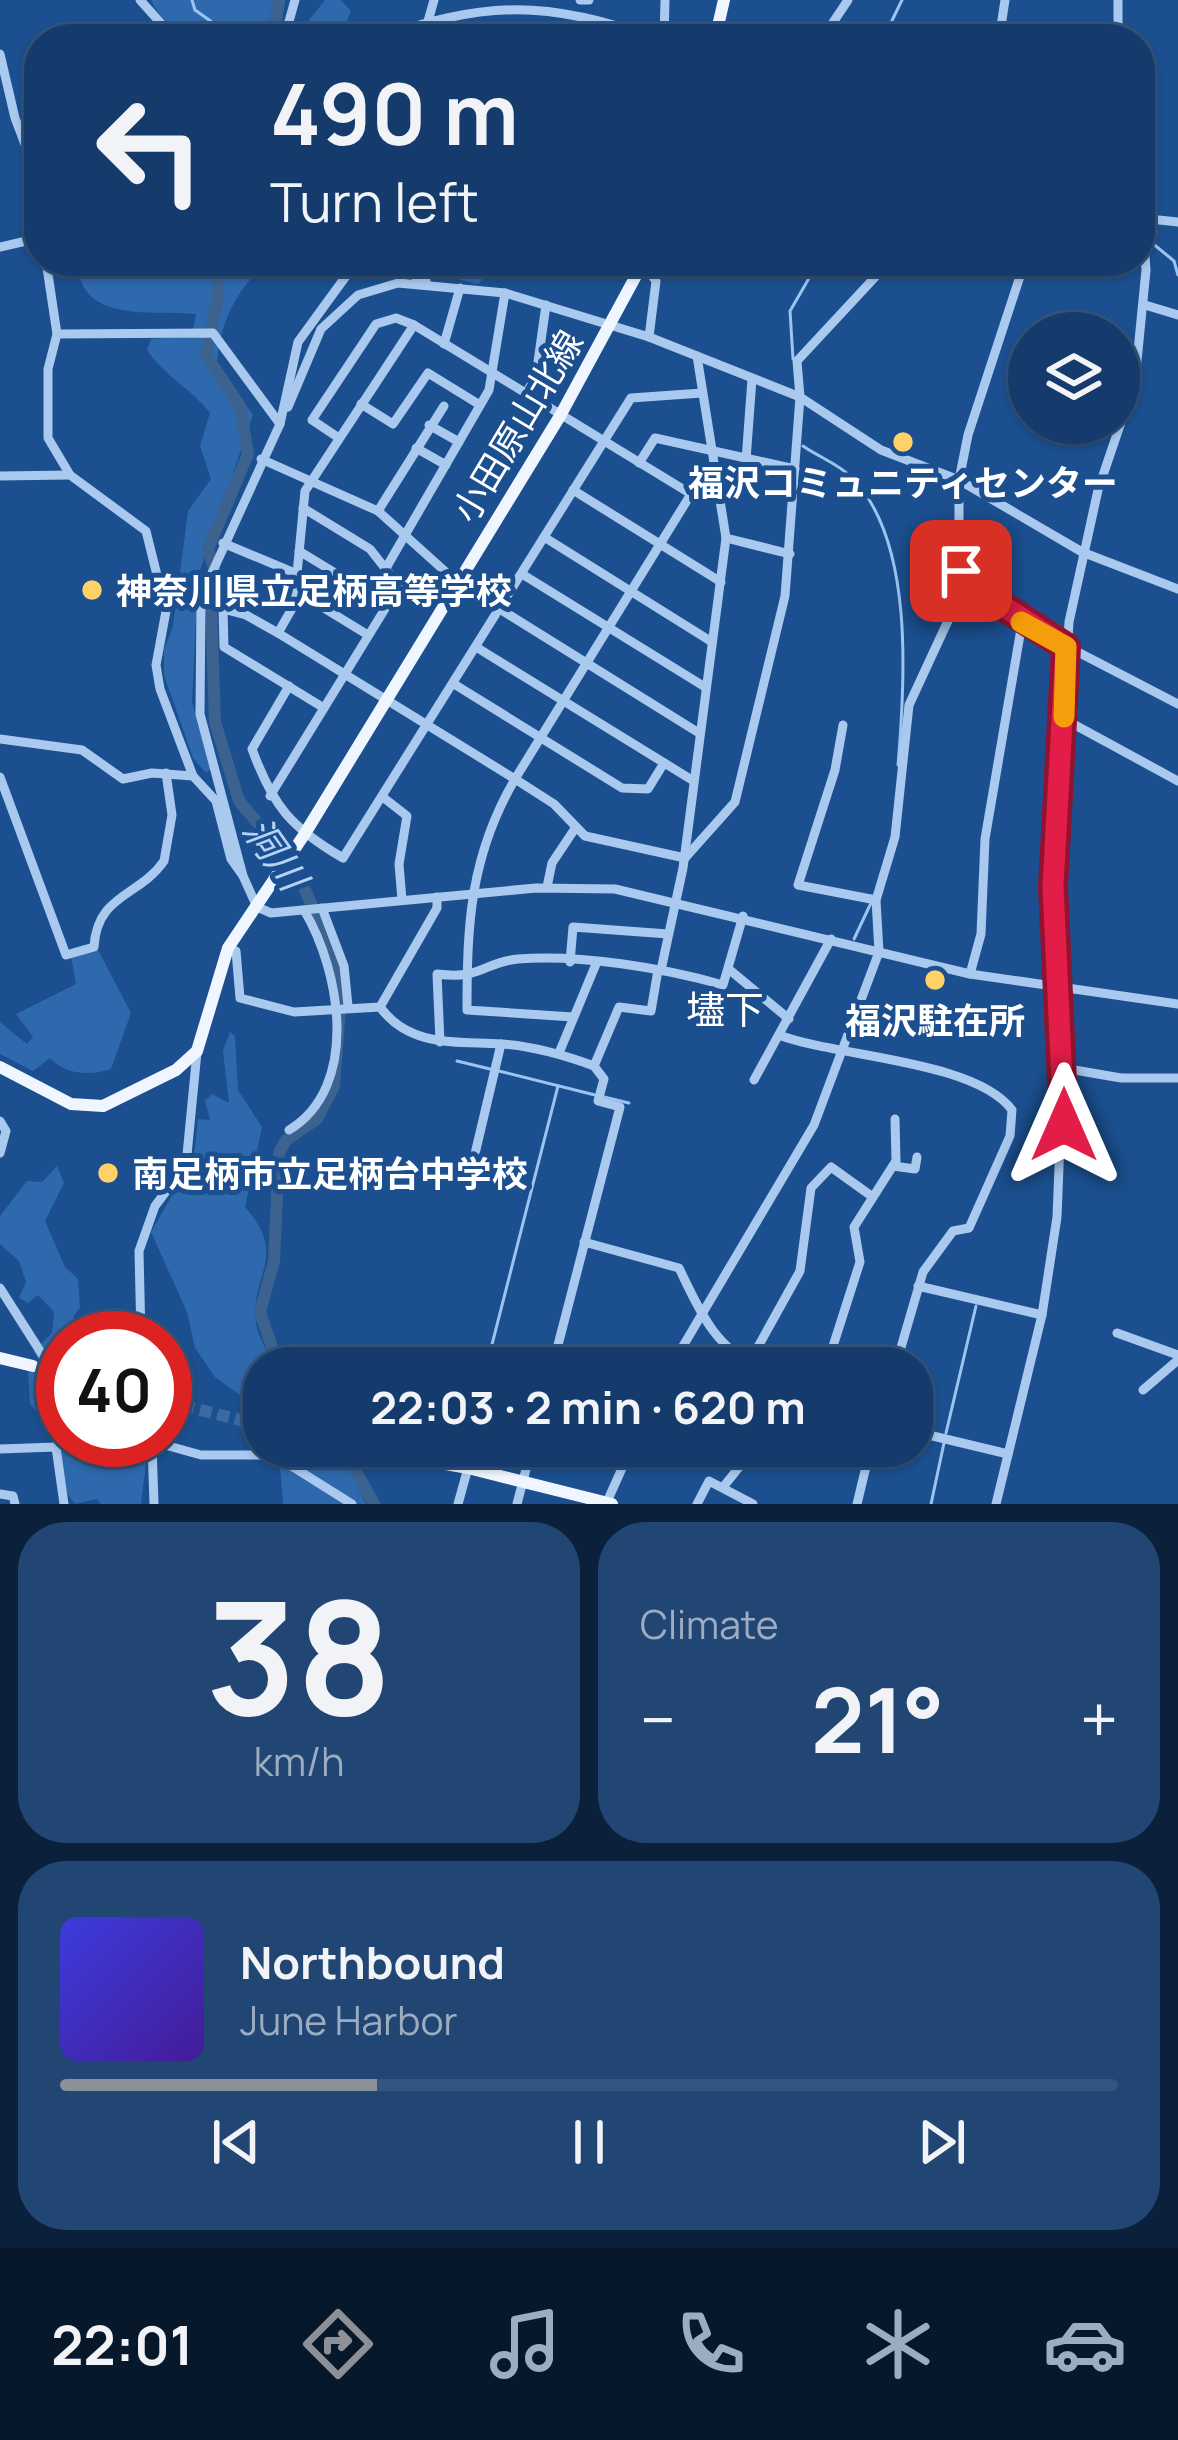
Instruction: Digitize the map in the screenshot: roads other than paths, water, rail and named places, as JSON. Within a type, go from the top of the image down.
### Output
[{"type":"main road","name":"小田原山北線","points":[[197,1051],[229,948],[303,836],[560,416],[636,276]]},
{"type":"main road","points":[[0,1067],[70,1104],[103,1106],[176,1070],[197,1051]]},
{"type":"main road","points":[[0,1358],[33,1366]]},
{"type":"main road","points":[[465,1467],[608,1504]]},
{"type":"street","points":[[140,0],[162,24]]},
{"type":"street","points":[[428,24],[434,0]]},
{"type":"street","points":[[580,0],[589,0]]},
{"type":"street","points":[[416,24],[495,6],[564,6],[618,24]]},
{"type":"street","points":[[0,54],[24,142]]},
{"type":"street","points":[[48,276],[57,334],[46,396],[48,438],[67,471],[146,531],[166,611],[158,678],[193,776],[216,801],[231,859],[243,876]]},
{"type":"street","points":[[346,276],[304,330],[280,424],[201,597],[200,706],[243,876],[257,907],[271,913],[547,887],[615,889],[677,900],[970,974],[1178,1004]]},
{"type":"street","points":[[409,276],[462,290]]},
{"type":"street","points":[[649,337],[656,281],[653,276]]},
{"type":"street","points":[[685,857],[735,802],[785,596],[799,357],[876,276]]},
{"type":"street","points":[[681,1347],[786,1180],[844,1048],[879,952],[872,900],[896,837],[909,705],[963,580],[957,537],[959,480],[968,435],[1022,276]]},
{"type":"street","points":[[996,1504],[1042,1316],[1063,1164],[1064,1069],[1053,886],[1066,647],[1082,552],[1136,381],[1144,276]]},
{"type":"street","points":[[284,411],[296,397],[309,349],[342,305],[390,284],[506,292],[649,337],[800,398],[881,450],[959,480],[1082,552],[1178,590]]},
{"type":"street","points":[[444,344],[462,290]]},
{"type":"street","points":[[386,568],[480,405],[492,373],[506,292]]},
{"type":"street","points":[[526,393],[536,376],[546,304]]},
{"type":"street","points":[[1145,304],[1178,315]]},
{"type":"street","points":[[339,438],[312,420],[380,321],[405,320],[691,494],[515,779],[470,893],[467,1010],[573,1017]]},
{"type":"street","points":[[278,633],[296,591],[303,508],[313,479],[414,326]]},
{"type":"street","points":[[57,334],[213,333],[280,424]]},
{"type":"street","points":[[594,1066],[619,1007],[651,1011],[685,857],[726,538],[697,356]]},
{"type":"street","points":[[361,404],[393,424],[428,373],[480,405]]},
{"type":"street","points":[[746,460],[752,379]]},
{"type":"street","points":[[289,686],[252,749],[269,797],[303,836],[343,858],[385,798],[631,398],[703,393]]},
{"type":"street","points":[[378,511],[444,406]]},
{"type":"street","points":[[429,425],[459,442]]},
{"type":"street","points":[[639,463],[655,438],[795,469]]},
{"type":"street","points":[[416,448],[446,465]]},
{"type":"street","points":[[261,459],[378,511],[458,583],[699,733]]},
{"type":"street","points":[[0,476],[67,471]]},
{"type":"street","points":[[572,490],[721,582]]},
{"type":"street","points":[[269,797],[399,586],[370,549],[303,508]]},
{"type":"street","points":[[544,537],[712,642]]},
{"type":"street","points":[[726,538],[790,554]]},
{"type":"street","points":[[223,543],[297,574]]},
{"type":"street","points":[[299,551],[388,604]]},
{"type":"street","points":[[522,574],[705,687]]},
{"type":"street","points":[[963,580],[1022,622],[1178,704]]},
{"type":"street","points":[[296,591],[368,635]]},
{"type":"street","points":[[324,708],[224,647],[223,609],[247,615],[278,633],[515,779],[554,804],[586,836],[685,857]]},
{"type":"street","points":[[970,974],[981,934],[985,839],[1022,622]]},
{"type":"street","points":[[476,647],[692,780]]},
{"type":"street","points":[[454,684],[622,788],[645,791],[664,763]]},
{"type":"street","points":[[1064,719],[1178,781]]},
{"type":"street","points":[[843,725],[835,770],[798,885],[872,900]]},
{"type":"street","points":[[0,739],[82,750],[123,779],[166,773],[193,776]]},
{"type":"street","points":[[0,777],[66,955],[94,946],[96,926],[109,903],[164,861],[172,815],[166,773]]},
{"type":"street","points":[[385,798],[407,816],[399,864],[402,900]]},
{"type":"street","points":[[547,887],[552,863],[576,827]]},
{"type":"street","points":[[380,1006],[437,908],[437,897]]},
{"type":"street","points":[[322,908],[339,947],[348,1006]]},
{"type":"street","points":[[289,1130],[317,1110],[331,1080],[334,1006],[327,955],[304,910]]},
{"type":"street","points":[[440,1042],[436,974],[467,978],[516,959],[660,970],[723,985],[743,916]]},
{"type":"street","points":[[570,962],[573,927],[668,934]]},
{"type":"street","points":[[754,1080],[831,939]]},
{"type":"street","points":[[229,948],[236,951],[240,998],[294,1012],[380,1006],[403,1029],[440,1042],[501,1044],[559,1053],[594,1066],[604,1079],[598,1101],[620,1107],[557,1347]]},
{"type":"street","points":[[559,1053],[596,964]]},
{"type":"street","points":[[730,971],[789,1019]]},
{"type":"street","points":[[779,1034],[940,1072],[994,1094],[1012,1110],[1010,1136],[969,1228],[953,1231],[918,1286],[902,1347]]},
{"type":"street","points":[[474,1158],[501,1044]]},
{"type":"street","points":[[140,1311],[139,1251],[155,1206],[186,1165],[197,1051]]},
{"type":"street","points":[[1064,1069],[1121,1078],[1178,1078]]},
{"type":"street","points":[[833,1347],[860,1262],[854,1227],[870,1195],[893,1166],[895,1119]]},
{"type":"street","points":[[0,1121],[6,1131],[0,1153]]},
{"type":"street","points":[[893,1166],[915,1169],[917,1157]]},
{"type":"street","points":[[763,1347],[800,1271],[811,1188],[832,1167],[870,1195]]},
{"type":"street","points":[[584,1242],[679,1268],[699,1314],[735,1347]]},
{"type":"street","points":[[918,1286],[1042,1316]]},
{"type":"street","points":[[0,1288],[36,1339]]},
{"type":"street","points":[[1117,1333],[1178,1358],[1143,1390]]},
{"type":"street","points":[[933,1436],[1008,1454]]},
{"type":"street","points":[[0,1449],[56,1447],[64,1504]]},
{"type":"street","points":[[192,1453],[274,1455],[352,1504]]},
{"type":"street","points":[[152,1467],[154,1504]]},
{"type":"street","points":[[517,1504],[527,1467]]},
{"type":"street","points":[[608,1504],[623,1467]]},
{"type":"street","points":[[724,1486],[739,1467]]},
{"type":"street","points":[[857,1504],[866,1467]]},
{"type":"street","points":[[458,1504],[469,1468]]},
{"type":"street","points":[[697,1504],[709,1481],[753,1504]]},
{"type":"street","points":[[0,1494],[13,1496],[16,1504]]},
{"type":"waterway","points":[[192,0],[195,10],[215,24]]},
{"type":"waterway","name":"洞川","points":[[275,24],[279,0]]},
{"type":"waterway","points":[[890,24],[902,0]]},
{"type":"waterway","points":[[1155,245],[1174,261],[1178,275]]},
{"type":"waterway","name":"洞川","points":[[217,276],[218,297],[206,355],[240,406],[248,454],[208,549],[218,581],[211,604],[215,722],[239,801],[295,867],[332,951],[341,996],[334,1086],[317,1119],[286,1140],[279,1153],[274,1261],[260,1312],[272,1347]]},
{"type":"waterway","points":[[793,359],[790,311],[810,276]]},
{"type":"waterway","points":[[803,446],[850,476],[871,503],[886,536],[901,613],[898,765]]},
{"type":"waterway","points":[[854,939],[871,903]]},
{"type":"waterway","points":[[457,1061],[490,1069]]},
{"type":"waterway","points":[[499,1071],[595,1095]]},
{"type":"waterway","points":[[491,1347],[558,1086]]},
{"type":"waterway","points":[[604,1097],[629,1103]]},
{"type":"waterway","points":[[946,1433],[976,1306]]},
{"type":"waterway","points":[[931,1504],[944,1443]]},
{"type":"waterway","name":"洞川","points":[[354,1467],[374,1504]]},
{"type":"tunnel","points":[[192,1408],[243,1421]]},
{"type":"place","name":"福沢コミュニティセンター","points":[[903,442]]},
{"type":"place","name":"神奈川県立足柄高等学校","points":[[92,590]]},
{"type":"place","name":"福沢駐在所","points":[[935,980]]},
{"type":"place","name":"南足柄市立足柄台中学校","points":[[108,1173]]},
{"type":"district","name":"壗下","points":[[725,1009]]}]
